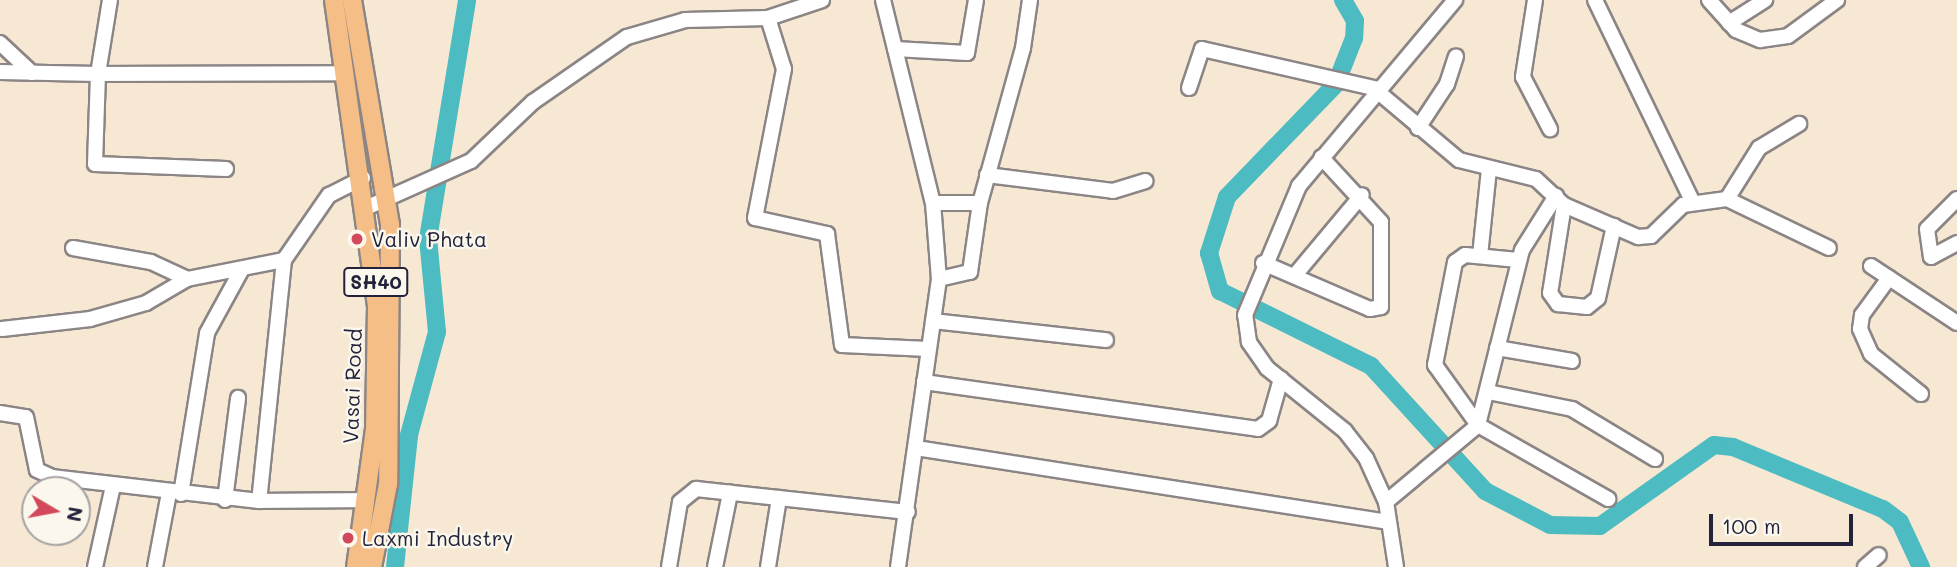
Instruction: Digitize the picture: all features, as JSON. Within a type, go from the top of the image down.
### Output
[{"type":"main road","name":"Vasai Road","points":[[334,0],[341,73],[363,178],[376,204],[377,306],[367,500],[356,567]]},
{"type":"main road","name":"Vasai Road","points":[[352,0],[376,204],[391,410],[388,484],[372,567]]},
{"type":"street","points":[[110,0],[98,74],[95,164],[226,169]]},
{"type":"street","points":[[376,204],[421,179],[471,161],[552,88],[603,51],[650,28],[685,20],[768,18],[822,0]]},
{"type":"street","points":[[883,0],[933,203],[939,279],[908,512],[898,567]]},
{"type":"street","points":[[895,49],[967,53],[976,0]]},
{"type":"street","points":[[939,279],[970,272],[980,203],[1023,48],[1030,0]]},
{"type":"street","points":[[1396,567],[1386,522],[1386,502],[1366,458],[1345,431],[1281,379],[1249,342],[1245,315],[1262,263],[1298,186],[1455,0]]},
{"type":"street","points":[[1535,0],[1523,77],[1550,129]]},
{"type":"street","points":[[1595,0],[1692,201]]},
{"type":"street","points":[[1709,0],[1729,23],[1748,38],[1781,39],[1837,0]]},
{"type":"street","points":[[1729,23],[1765,0]]},
{"type":"street","points":[[768,18],[784,69],[755,218],[828,234],[842,345],[928,349]]},
{"type":"street","points":[[0,43],[32,73]]},
{"type":"street","points":[[1189,88],[1202,49],[1378,90],[1418,128],[1459,160],[1489,169],[1523,174],[1560,200],[1646,239],[1692,201],[1727,199],[1829,248]]},
{"type":"street","points":[[1418,128],[1447,83],[1456,56]]},
{"type":"street","points":[[0,72],[341,73]]},
{"type":"street","points":[[548,108],[552,88]]},
{"type":"street","points":[[1727,199],[1759,148],[1799,124]]},
{"type":"street","points":[[1262,263],[1296,275],[1370,309],[1381,307],[1381,222],[1362,195],[1321,157]]},
{"type":"street","points":[[1480,256],[1489,169]]},
{"type":"street","points":[[986,176],[1113,191],[1145,181]]},
{"type":"street","points":[[259,501],[284,260],[329,195],[363,178]]},
{"type":"street","points":[[1296,275],[1362,195]]},
{"type":"street","points":[[1957,199],[1927,229],[1931,257],[1957,243]]},
{"type":"street","points":[[1560,200],[1550,293],[1559,304],[1587,307],[1598,298],[1614,226]]},
{"type":"street","points":[[1386,502],[1478,425],[1518,260],[1560,200]]},
{"type":"street","points":[[933,203],[980,203]]},
{"type":"street","points":[[73,248],[151,262],[187,279]]},
{"type":"street","points":[[1518,260],[1465,255],[1455,262],[1433,358],[1478,425],[1608,499]]},
{"type":"street","points":[[2,329],[125,310],[187,279],[284,260]]},
{"type":"street","points":[[1871,266],[1957,323]]},
{"type":"street","points":[[155,567],[175,494],[206,333],[243,269]]},
{"type":"street","points":[[1889,278],[1862,315],[1860,329],[1871,354],[1921,394]]},
{"type":"street","points":[[933,320],[1106,340]]},
{"type":"street","points":[[1497,348],[1572,361]]},
{"type":"street","points":[[924,382],[1258,429],[1269,421],[1281,379]]},
{"type":"street","points":[[1488,392],[1572,409],[1655,458]]},
{"type":"street","points":[[225,500],[238,398]]},
{"type":"street","points":[[0,413],[26,417],[42,474],[225,500],[367,500]]},
{"type":"street","points":[[916,448],[1386,522]]},
{"type":"street","points":[[94,567],[113,486]]},
{"type":"street","points":[[669,567],[686,493],[730,493],[908,512]]},
{"type":"street","points":[[715,567],[730,493]]},
{"type":"street","points":[[768,567],[779,498]]},
{"type":"street","points":[[1866,567],[1879,555]]},
{"type":"waterway","points":[[395,567],[409,435],[437,332],[428,239],[467,0]]},
{"type":"waterway","points":[[1343,0],[1355,21],[1354,38],[1336,84],[1227,197],[1209,253],[1220,291],[1371,366],[1485,491],[1550,525],[1600,526],[1714,445],[1733,447],[1883,509],[1900,522],[1921,567]]},
{"type":"place","name":"Valiv Phata","points":[[357,239]]},
{"type":"place","name":"Laxmi Industry","points":[[348,538]]}]
